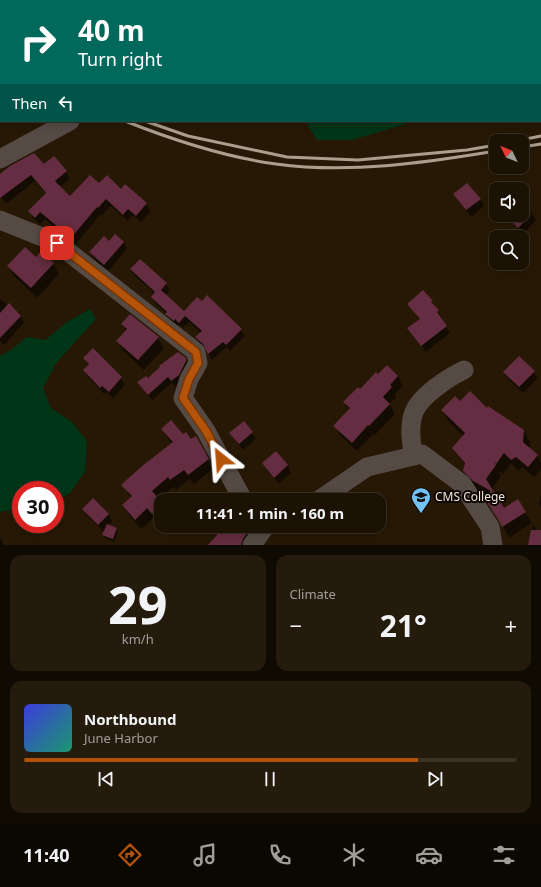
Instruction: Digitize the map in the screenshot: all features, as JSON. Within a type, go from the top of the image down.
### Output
[{"type":"street","points":[[0,159],[68,122]]},
{"type":"street","points":[[0,220],[57,243],[196,352],[198,363],[189,379],[183,398],[206,431],[239,493]]},
{"type":"street","points":[[414,456],[412,436],[414,412],[419,404],[430,393],[452,376],[464,370]]},
{"type":"street","points":[[329,493],[368,467],[422,454],[462,484],[490,527],[493,545]]},
{"type":"street","points":[[252,545],[261,533]]},
{"type":"green space","points":[[306,122],[406,122],[406,124],[352,140],[317,140]]},
{"type":"green space","points":[[90,309],[96,319],[57,362],[43,388],[51,408],[72,422],[87,441],[85,472],[70,493],[64,496],[64,481],[12,481],[12,510],[0,512],[0,356],[11,350],[27,337],[45,340],[67,322]]},
{"type":"building","points":[[34,153],[44,164],[54,156],[67,171],[55,181],[70,196],[90,175],[99,183],[107,175],[121,189],[125,184],[147,203],[136,216],[128,209],[123,215],[106,199],[98,208],[97,207],[71,238],[40,212],[35,218],[28,211],[46,193],[31,175],[0,198],[0,174],[10,166]]},
{"type":"building","points":[[467,183],[481,199],[466,210],[453,194]]},
{"type":"building","points":[[512,222],[524,222],[518,228]]},
{"type":"building","points":[[115,234],[124,242],[104,265],[89,252],[104,236],[109,241]]},
{"type":"building","points":[[25,247],[36,257],[41,251],[54,263],[31,288],[7,266]]},
{"type":"building","points":[[140,259],[167,283],[161,290],[184,311],[197,297],[202,301],[207,295],[242,329],[226,345],[223,342],[208,354],[203,344],[195,337],[202,331],[185,316],[179,323],[175,319],[174,321],[165,314],[167,312],[151,297],[155,292],[130,269]]},
{"type":"building","points":[[423,290],[433,301],[431,302],[439,310],[437,312],[447,326],[421,346],[407,328],[420,319],[407,304]]},
{"type":"building","points":[[9,303],[21,316],[0,338],[0,313]]},
{"type":"building","points":[[130,314],[159,337],[138,360],[116,341],[127,329],[121,324]]},
{"type":"building","points":[[93,348],[122,377],[109,392],[102,386],[100,388],[83,370],[89,364],[83,358]]},
{"type":"building","points":[[178,352],[186,358],[179,375],[171,381],[168,377],[148,395],[137,382],[146,376],[148,378],[160,367],[159,366]]},
{"type":"building","points":[[519,356],[535,371],[519,387],[503,372]]},
{"type":"building","points":[[387,365],[398,376],[390,385],[392,387],[383,397],[390,404],[352,443],[333,426],[350,408],[343,402],[358,387],[360,389],[376,372],[378,374]]},
{"type":"building","points":[[470,391],[487,408],[488,406],[524,430],[523,442],[538,455],[528,467],[516,457],[511,460],[504,453],[496,464],[494,462],[496,465],[486,479],[504,508],[518,499],[526,512],[502,527],[483,496],[491,491],[473,481],[463,471],[465,463],[452,448],[465,433],[441,410],[455,396],[460,401]]},
{"type":"building","points":[[171,420],[183,434],[186,432],[191,439],[196,436],[209,459],[188,475],[184,470],[170,480],[168,477],[152,491],[154,493],[154,512],[152,514],[147,508],[135,520],[122,505],[132,496],[121,485],[142,466],[173,442],[161,429]]},
{"type":"building","points":[[244,421],[253,432],[239,444],[229,433]]},
{"type":"building","points":[[276,451],[288,465],[274,478],[262,463]]},
{"type":"building","points":[[93,498],[109,514],[98,525],[82,509]]},
{"type":"building","points":[[107,524],[117,528],[113,539],[102,535]]},
{"type":"building","points":[[531,530],[541,530],[541,545],[528,545]]},
{"type":"building","points":[[219,533],[247,533],[241,545],[208,545]]},
{"type":"railway","points":[[128,122],[180,141],[237,157],[303,167],[331,168],[386,166],[441,160],[489,152]]},
{"type":"railway","points":[[148,122],[188,136],[287,157],[358,160],[467,150],[489,146]]},
{"type":"railway","points":[[529,138],[541,136]]},
{"type":"railway","points":[[529,146],[541,144]]},
{"type":"place","name":"CMS College","points":[[421,514]]},
{"type":"route","points":[[57,243],[196,352],[198,363],[189,379],[183,398],[206,431],[221,459]]}]
